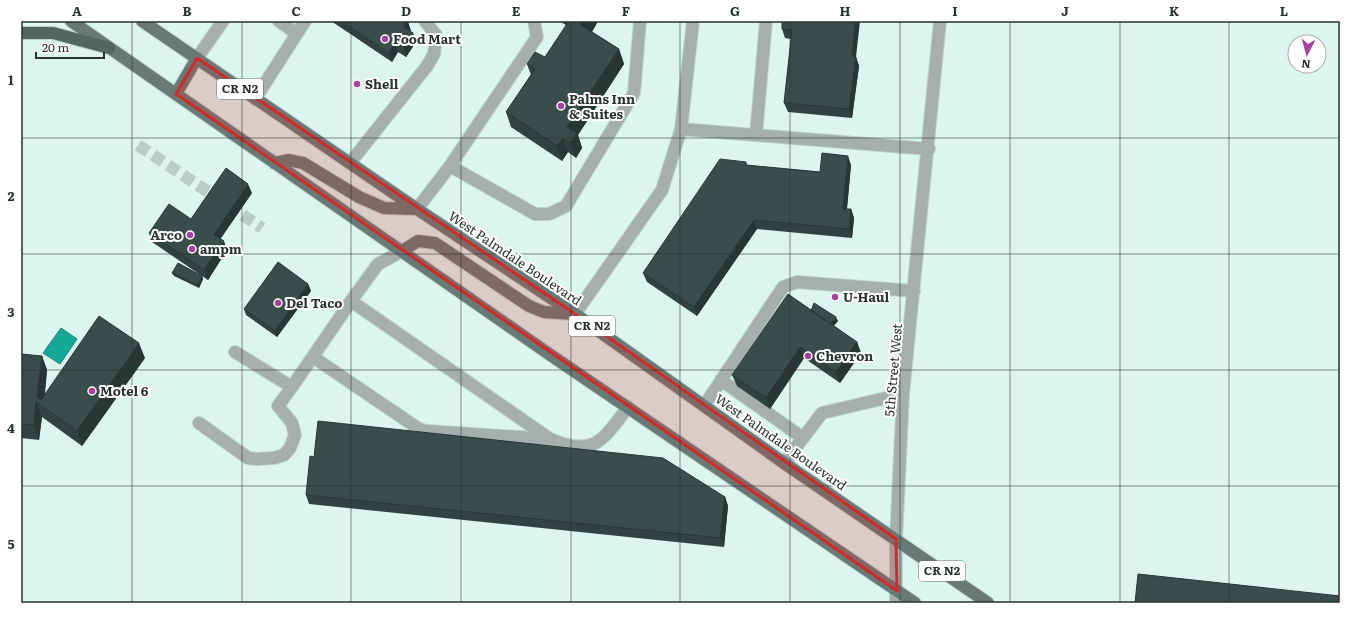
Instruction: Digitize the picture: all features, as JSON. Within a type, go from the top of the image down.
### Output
[{"type":"highway","points":[[21,33],[53,33],[109,48]]},
{"type":"main road","name":"CR N2","points":[[71,21],[628,407],[897,597],[915,603]]},
{"type":"main road","name":"West Palmdale Boulevard","points":[[142,21],[416,209],[575,314],[784,463],[988,603]]},
{"type":"main road","points":[[176,94],[197,58]]},
{"type":"main road","points":[[274,163],[288,160],[303,163],[360,197],[384,208],[416,209]]},
{"type":"main road","points":[[402,251],[418,241],[435,243],[529,306],[544,312],[575,314]]},
{"type":"street","points":[[197,58],[223,21]]},
{"type":"street","points":[[279,21],[297,34]]},
{"type":"street","points":[[255,99],[305,21]]},
{"type":"street","points":[[350,163],[427,66],[434,54],[436,35],[425,21]]},
{"type":"street","points":[[416,209],[450,166],[537,37],[534,21]]},
{"type":"street","points":[[450,166],[535,214],[549,214],[566,206],[634,93],[640,21]]},
{"type":"street","points":[[575,314],[662,190],[681,128],[693,21]]},
{"type":"street","points":[[756,135],[766,21]]},
{"type":"street","name":"5th Street West","points":[[897,597],[896,539],[903,394],[940,21]]},
{"type":"street","points":[[681,128],[928,148]]},
{"type":"street","points":[[199,423],[248,458],[264,459],[284,455],[290,448],[295,434],[292,423],[278,406],[378,264],[402,251]]},
{"type":"street","points":[[704,406],[783,287],[797,282],[914,291]]},
{"type":"street","points":[[351,301],[550,439],[566,446],[579,448],[591,445],[604,439],[628,407]]},
{"type":"street","points":[[235,352],[292,388]]},
{"type":"street","points":[[313,357],[419,429],[427,432],[550,439]]},
{"type":"street","points":[[721,380],[803,438]]},
{"type":"street","points":[[784,463],[822,413],[903,394]]},
{"type":"highlighted area","points":[[197,58],[575,314],[896,539],[897,591],[176,94]]},
{"type":"shaded area","points":[[61,328],[77,339],[60,364],[43,353]]},
{"type":"building","name":"Food Mart","points":[[341,21],[407,21],[408,22],[404,27],[413,33],[403,48],[395,43],[389,53]]},
{"type":"building","name":"Palms Inn & Suites","points":[[569,21],[584,21],[581,25],[619,49],[567,127],[577,133],[571,143],[563,138],[557,146],[506,112],[535,69],[527,64],[535,52],[545,57]]},
{"type":"building","points":[[782,21],[855,21],[852,56],[856,57],[849,109],[784,103],[792,30],[782,29]]},
{"type":"building","points":[[822,153],[848,156],[843,209],[851,209],[849,229],[754,220],[694,307],[643,273],[720,159],[746,162],[746,165],[820,172]]},
{"type":"building","name":"Arco","points":[[226,168],[248,184],[214,235],[224,241],[204,270],[149,233],[169,204],[191,219]]},
{"type":"building","name":"Del Taco","points":[[278,262],[308,284],[275,331],[244,309]]},
{"type":"building","points":[[178,263],[202,276],[198,285],[172,273]]},
{"type":"building","name":"Chevron","points":[[788,294],[857,342],[836,372],[800,347],[766,398],[732,375]]},
{"type":"building","points":[[814,303],[836,317],[831,324],[811,311]]},
{"type":"building","name":"Motel 6","points":[[99,316],[139,343],[77,431],[36,402],[34,425],[21,424],[21,354],[42,356],[37,397],[41,400]]},
{"type":"building","points":[[318,421],[663,458],[725,497],[720,538],[306,495],[310,456],[314,457]]},
{"type":"building","points":[[1138,574],[1340,596],[1340,603],[1135,603]]},
{"type":"tunnel","points":[[138,145],[262,228]]},
{"type":"place","name":"Food Mart","points":[[385,39]]},
{"type":"place","name":"Shell","points":[[357,84]]},
{"type":"place","name":"Palms Inn & Suites","points":[[561,106]]},
{"type":"place","name":"Arco","points":[[190,235]]},
{"type":"place","name":"ampm","points":[[192,249]]},
{"type":"place","name":"U-Haul","points":[[835,297]]},
{"type":"place","name":"Del Taco","points":[[278,303]]},
{"type":"place","name":"Chevron","points":[[808,356]]},
{"type":"place","name":"Motel 6","points":[[92,391]]}]
